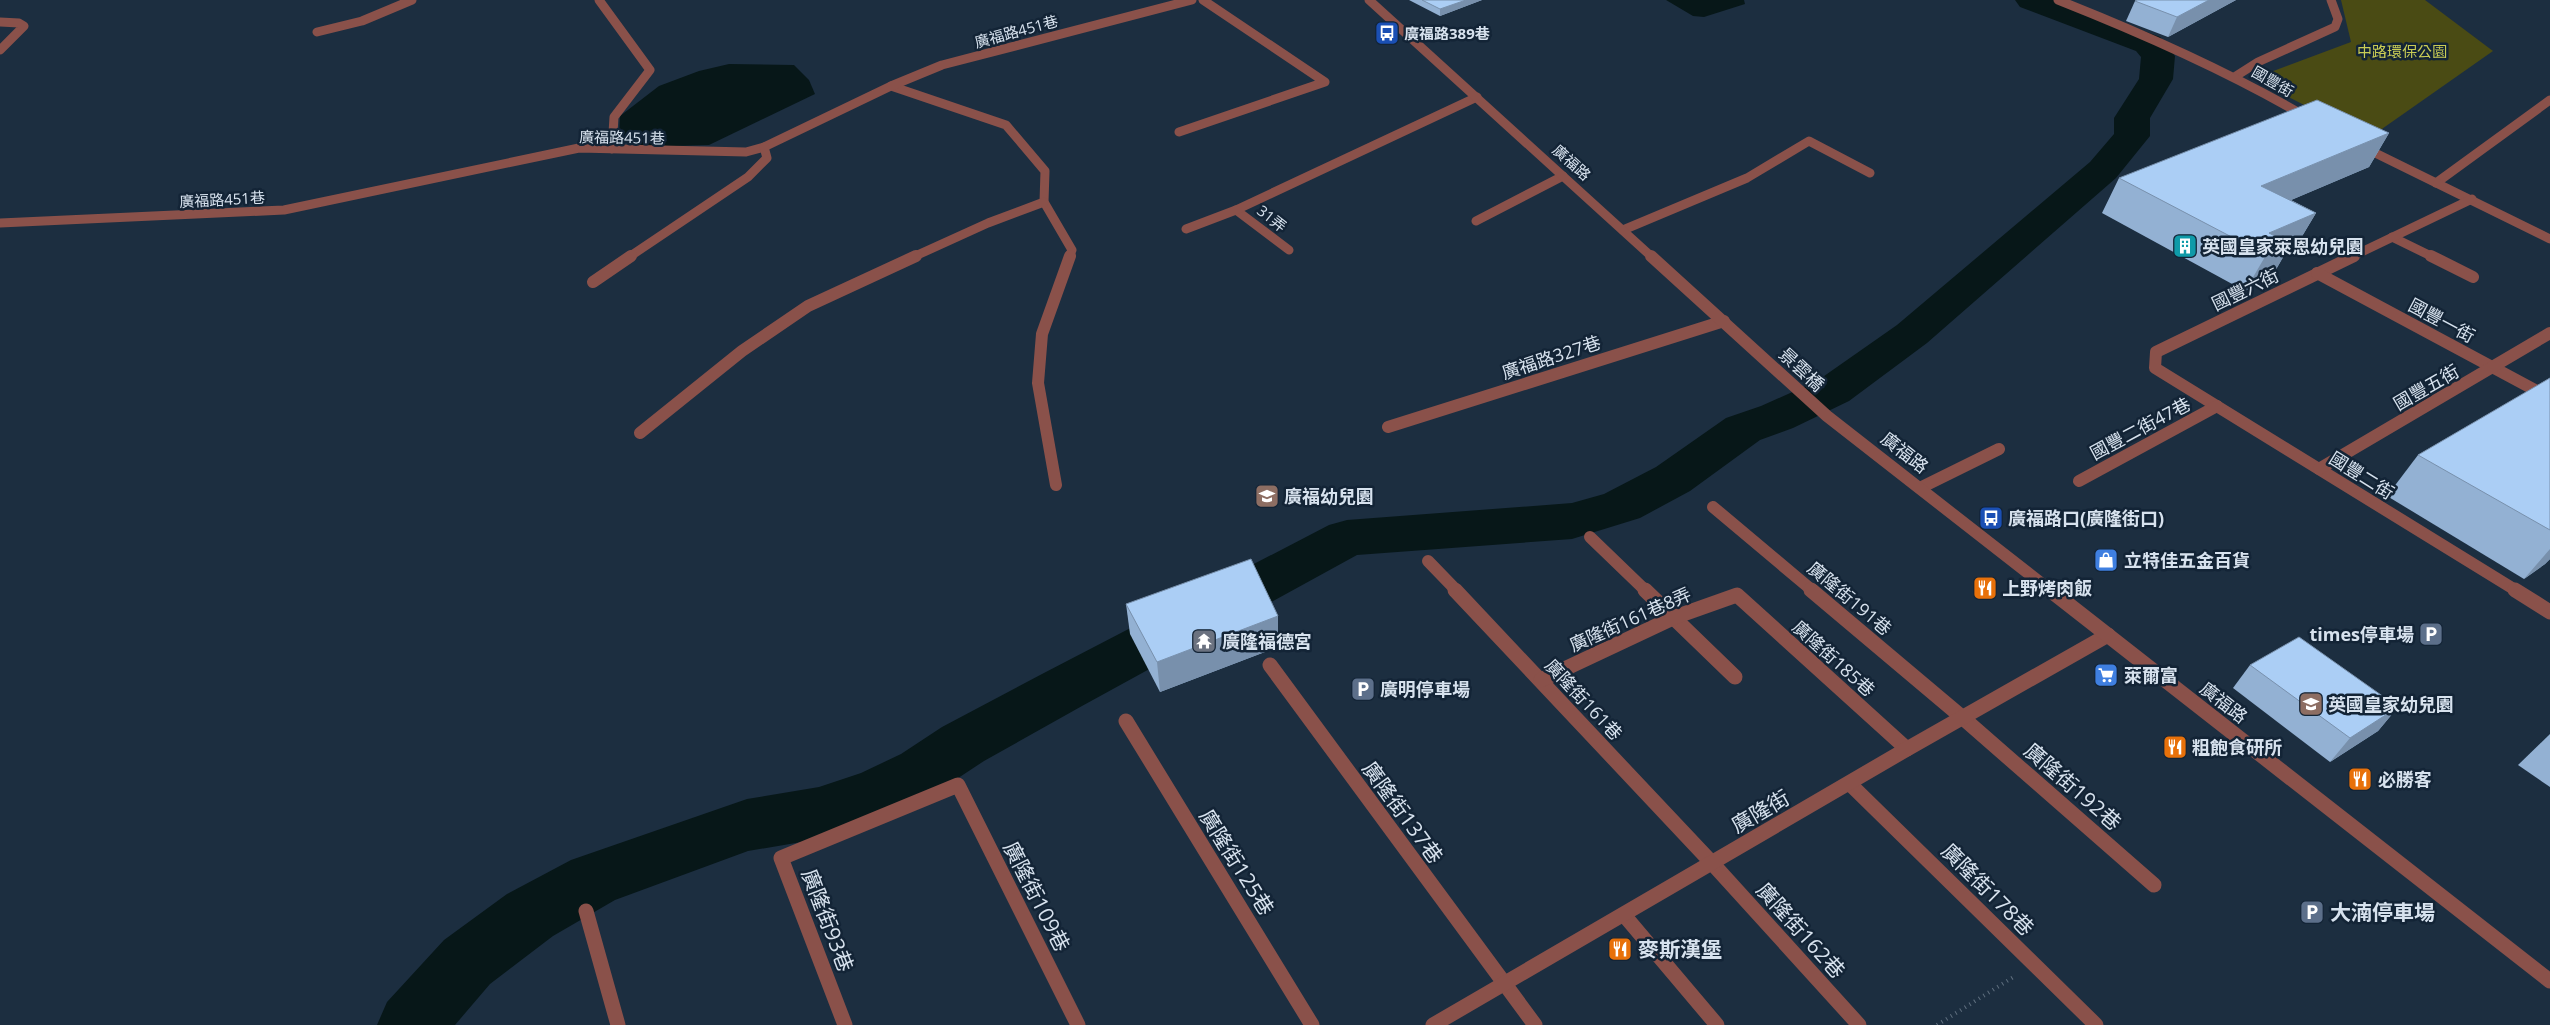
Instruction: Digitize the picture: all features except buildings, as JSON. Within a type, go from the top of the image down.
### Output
[{"type":"street","points":[[316,32],[362,21],[412,0]]},
{"type":"street","points":[[599,0],[650,70],[614,116],[612,149]]},
{"type":"street","name":"廣福路451巷","points":[[0,222],[284,210],[578,148],[636,151],[746,152],[764,147],[891,86],[942,65],[1058,34],[1110,23],[1192,0]]},
{"type":"street","points":[[1179,132],[1325,82],[1203,0]]},
{"type":"street","name":"廣福路","points":[[1369,0],[1753,347]]},
{"type":"street","name":"國豐街","points":[[2058,0],[2150,36],[2236,76],[2271,94],[2318,124]]},
{"type":"street","points":[[2236,76],[2258,62],[2335,27],[2338,19],[2331,0]]},
{"type":"street","points":[[0,22],[24,26],[0,50]]},
{"type":"street","points":[[891,86],[1006,125],[1045,171],[1044,202],[1072,250],[1042,334],[1038,383],[1056,485]]},
{"type":"street","points":[[1186,229],[1236,210],[1476,97]]},
{"type":"street","points":[[2436,182],[2550,100]]},
{"type":"street","points":[[1623,230],[1747,178],[1809,141],[1870,173]]},
{"type":"street","points":[[2350,141],[2550,238]]},
{"type":"street","points":[[593,282],[748,177],[767,158],[764,147]]},
{"type":"street","points":[[1476,221],[1563,176]]},
{"type":"street","name":"國豐六街","points":[[2155,368],[2156,352],[2472,199]]},
{"type":"street","points":[[640,433],[742,351],[808,306],[988,223],[1044,202]]},
{"type":"street","name":"31弄","points":[[1236,210],[1289,250]]},
{"type":"street","points":[[2392,237],[2473,277]]},
{"type":"street","name":"國豐一街","points":[[2317,273],[2550,398]]},
{"type":"street","name":"廣福路327巷","points":[[1388,427],[1724,321]]},
{"type":"street","name":"國豐五街","points":[[2319,469],[2550,334]]},
{"type":"street","name":"景雲橋","points":[[1753,347],[1827,416]]},
{"type":"street","name":"國豐二街","points":[[2155,368],[2549,610]]},
{"type":"street","name":"國豐二街47巷","points":[[2080,481],[2217,406]]},
{"type":"street","name":"廣福路","points":[[1827,416],[2550,981]]},
{"type":"street","points":[[1920,488],[1999,449]]},
{"type":"street","name":"廣隆街191巷","points":[[1712,507],[1963,718]]},
{"type":"street","points":[[1590,537],[1735,677]]},
{"type":"street","name":"廣隆街161巷","points":[[1428,561],[1712,863]]},
{"type":"street","name":"廣隆街161巷8弄","points":[[1541,680],[1675,617],[1737,595]]},
{"type":"street","name":"廣隆街185巷","points":[[1737,595],[1907,749]]},
{"type":"street","name":"廣隆街","points":[[1433,1025],[1850,784],[1907,749],[2108,635]]},
{"type":"street","name":"廣隆街137巷","points":[[1270,665],[1535,1025]]},
{"type":"street","name":"廣隆街192巷","points":[[1963,718],[2154,885]]},
{"type":"street","name":"廣隆街125巷","points":[[1126,721],[1312,1025]]},
{"type":"street","name":"廣隆街178巷","points":[[1850,784],[2096,1025]]},
{"type":"street","name":"廣隆街109巷","points":[[781,858],[958,785],[1078,1025]]},
{"type":"street","name":"廣隆街93巷","points":[[781,858],[845,1025]]},
{"type":"street","name":"廣隆街162巷","points":[[1712,863],[1858,1025]]},
{"type":"street","points":[[586,911],[618,1025]]},
{"type":"street","points":[[1624,915],[1717,1025]]},
{"type":"path","points":[[1937,1025],[2034,964]]},
{"type":"green space","name":"中路環保公園","points":[[2341,0],[2425,0],[2493,51],[2369,138],[2265,85],[2260,76],[2351,42]]},
{"type":"shaded area","points":[[1666,0],[1744,0],[1745,4],[1704,17],[1693,16]]},
{"type":"shaded area","points":[[729,64],[794,65],[809,80],[815,94],[709,145],[640,147],[619,136],[620,116],[659,86],[699,71]]},
{"type":"waterway","points":[[411,1025],[467,962],[530,915],[593,880],[747,825],[819,813],[880,792],[922,771],[963,744],[1062,690],[1347,538],[1572,521],[1622,506],[1673,479],[1743,429],[1777,417],[1833,391],[1912,334],[2103,170],[2132,136],[2132,118],[2156,79],[2158,56],[2148,44],[2031,0]]},
{"type":"place","name":"廣福路389巷","points":[[1387,33]]},
{"type":"place","name":"英國皇家萊恩幼兒園","points":[[2185,246]]},
{"type":"place","name":"廣福幼兒園","points":[[1267,496]]},
{"type":"place","name":"廣福路口(廣隆街口)","points":[[1991,518]]},
{"type":"place","name":"立特佳五金百貨","points":[[2106,560]]},
{"type":"place","name":"上野烤肉飯","points":[[1985,588]]},
{"type":"place","name":"times停車場","points":[[2431,634]]},
{"type":"place","name":"廣隆福德宮","points":[[1204,641]]},
{"type":"place","name":"萊爾富","points":[[2106,675]]},
{"type":"place","name":"廣明停車場","points":[[1363,689]]},
{"type":"place","name":"英國皇家幼兒園","points":[[2311,704]]},
{"type":"place","name":"粗飽食研所","points":[[2175,747]]},
{"type":"place","name":"必勝客","points":[[2360,779]]},
{"type":"place","name":"大湳停車場","points":[[2312,912]]},
{"type":"place","name":"麥斯漢堡","points":[[1620,949]]}]
